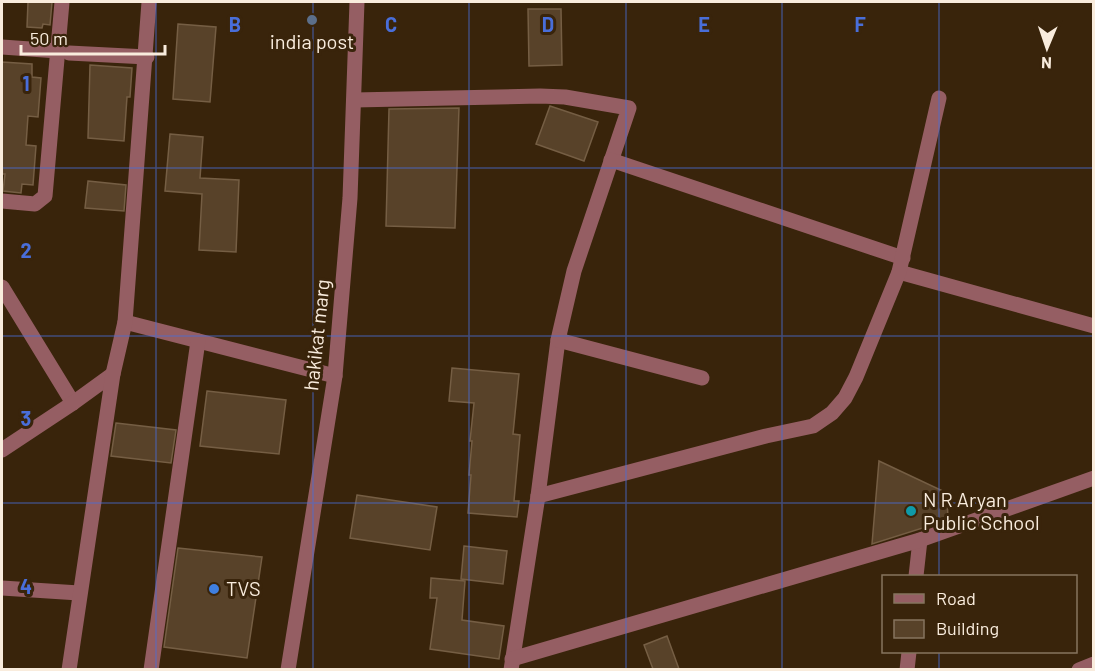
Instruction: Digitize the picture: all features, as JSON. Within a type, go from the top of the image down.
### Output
[{"type":"street","points":[[2,201],[35,204],[45,196],[63,52],[63,2]]},
{"type":"street","points":[[69,669],[113,374],[125,322],[150,2]]},
{"type":"street","name":"hakikat marg","points":[[288,669],[335,376],[350,198],[357,2]]},
{"type":"street","points":[[2,48],[147,57]]},
{"type":"street","points":[[354,100],[540,96],[565,97],[629,108],[574,271],[558,339],[538,496],[511,664],[920,540],[1094,478]]},
{"type":"street","points":[[538,496],[766,436],[813,426],[832,413],[845,398],[856,377],[901,265],[939,98]]},
{"type":"street","points":[[611,160],[901,265],[1094,326]]},
{"type":"street","points":[[2,287],[73,403]]},
{"type":"street","points":[[125,322],[335,376]]},
{"type":"street","points":[[558,339],[702,378]]},
{"type":"street","points":[[151,669],[198,341]]},
{"type":"street","points":[[3,447],[73,403],[113,374]]},
{"type":"street","points":[[916,575],[920,540]]},
{"type":"street","points":[[2,588],[79,594]]},
{"type":"street","points":[[907,669],[909,653]]},
{"type":"street","points":[[1079,669],[1094,664]]},
{"type":"building","points":[[28,2],[52,2],[50,25],[43,24],[42,28],[27,27]]},
{"type":"building","points":[[528,9],[561,9],[562,65],[529,66]]},
{"type":"building","points":[[178,24],[216,27],[210,102],[173,99]]},
{"type":"building","points":[[2,62],[32,64],[32,77],[41,78],[38,117],[28,116],[26,145],[36,146],[33,185],[22,184],[21,193],[3,191],[5,174],[2,174]]},
{"type":"building","points":[[90,65],[132,68],[130,97],[127,97],[124,141],[88,138]]},
{"type":"building","points":[[550,106],[598,122],[584,161],[536,144]]},
{"type":"building","points":[[459,108],[455,228],[386,226],[389,109]]},
{"type":"building","points":[[170,134],[203,137],[200,178],[239,180],[236,252],[199,250],[202,194],[165,191]]},
{"type":"building","points":[[88,181],[126,185],[124,211],[85,208]]},
{"type":"building","points":[[452,368],[519,374],[513,434],[520,435],[514,501],[519,501],[517,517],[468,513],[472,441],[470,441],[474,403],[449,401]]},
{"type":"building","points":[[207,391],[286,400],[279,454],[200,446]]},
{"type":"building","points":[[116,423],[176,430],[171,463],[111,456]]},
{"type":"building","name":"N R Aryan Public School","points":[[879,461],[947,493],[948,520],[872,544]]},
{"type":"building","points":[[357,495],[437,507],[430,550],[350,538]]},
{"type":"building","points":[[464,546],[507,551],[503,584],[461,579]]},
{"type":"building","name":"TVS","points":[[178,548],[262,557],[247,658],[164,647]]},
{"type":"building","points":[[431,578],[465,581],[462,620],[504,626],[499,659],[430,649],[437,598],[430,598]]},
{"type":"building","points":[[667,636],[679,669],[653,669],[644,645]]},
{"type":"place","name":"india post","points":[[312,20]]},
{"type":"place","name":"N R Aryan Public School","points":[[911,511]]},
{"type":"place","name":"TVS","points":[[214,589]]}]
